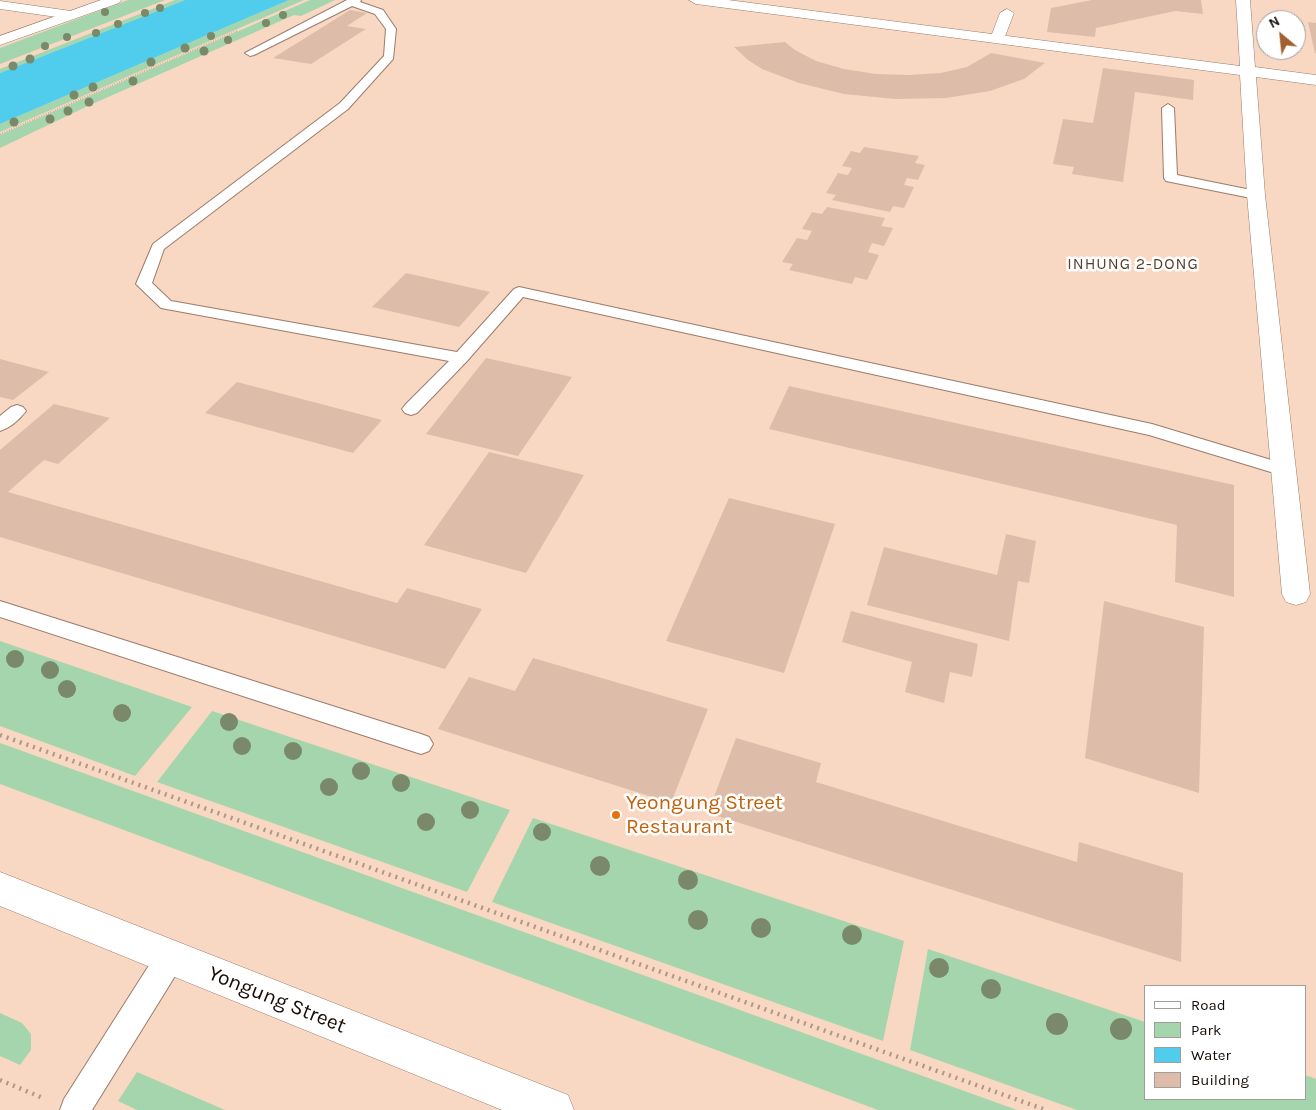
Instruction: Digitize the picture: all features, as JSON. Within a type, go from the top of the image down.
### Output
[{"type":"street","points":[[0,41],[114,0]]},
{"type":"street","points":[[696,0],[1316,80]]},
{"type":"street","points":[[1243,0],[1256,195],[1296,594]]},
{"type":"street","points":[[0,6],[71,15]]},
{"type":"street","points":[[997,39],[1007,13]]},
{"type":"street","name":"Yongung Street","points":[[0,889],[553,1110]]},
{"type":"lane","points":[[250,54],[354,1],[379,12],[391,29],[389,57],[344,106],[158,247],[144,284],[166,305],[460,358]]},
{"type":"lane","points":[[1168,108],[1171,178],[1256,195]]},
{"type":"lane","points":[[411,409],[519,292],[1152,430],[1284,470]]},
{"type":"lane","points":[[0,425],[17,411]]},
{"type":"lane","points":[[0,609],[421,744]]},
{"type":"lane","points":[[74,1110],[170,958]]},
{"type":"path","points":[[0,134],[236,31]]},
{"type":"path","points":[[0,735],[1046,1110]]},
{"type":"path","points":[[0,1080],[46,1099]]},
{"type":"green space","points":[[128,0],[165,0],[0,64],[0,48]]},
{"type":"green space","points":[[175,0],[185,0],[0,73],[0,69]]},
{"type":"green space","points":[[289,0],[304,0],[0,132],[0,124]]},
{"type":"green space","points":[[310,0],[335,0],[301,16],[294,15],[90,105],[0,148],[0,135]]},
{"type":"green space","points":[[0,641],[192,707],[135,776],[0,726]]},
{"type":"green space","points":[[212,711],[510,810],[467,892],[157,782]]},
{"type":"green space","points":[[0,743],[1017,1110],[878,1110],[0,784]]},
{"type":"green space","points":[[533,818],[904,941],[883,1041],[492,902]]},
{"type":"green space","points":[[928,949],[1144,1022],[1144,1100],[1306,1100],[1306,1075],[1316,1079],[1316,1110],[1077,1110],[910,1050]]},
{"type":"green space","points":[[0,1013],[22,1023],[31,1034],[31,1050],[20,1065],[0,1056]]},
{"type":"green space","points":[[137,1072],[225,1110],[137,1110],[118,1101]]},
{"type":"water","points":[[185,0],[289,0],[0,124],[0,73]]},
{"type":"building","points":[[1092,0],[1201,0],[1203,14],[1175,11],[1096,28],[1095,37],[1047,32],[1051,8]]},
{"type":"building","points":[[350,10],[367,13],[347,26],[366,29],[311,64],[273,58]]},
{"type":"building","points":[[1308,22],[1316,23],[1316,53],[1315,53]]},
{"type":"building","points":[[785,42],[795,50],[816,61],[844,69],[876,74],[909,75],[941,73],[967,67],[991,53],[1045,63],[1024,79],[990,91],[946,98],[895,99],[844,94],[799,83],[762,69],[748,60],[734,47]]},
{"type":"building","points":[[1103,68],[1194,80],[1193,100],[1135,92],[1123,182],[1072,174],[1074,167],[1053,164],[1063,119],[1093,123]]},
{"type":"building","points":[[864,147],[919,156],[915,163],[925,165],[918,180],[907,178],[904,185],[914,187],[904,208],[893,206],[890,212],[832,200],[836,195],[826,193],[838,173],[848,175],[852,168],[842,166],[851,151],[860,153]]},
{"type":"building","points":[[827,207],[885,218],[881,226],[893,228],[884,246],[872,243],[868,252],[879,255],[867,280],[855,277],[852,284],[789,270],[793,264],[782,262],[797,238],[807,240],[812,231],[802,229],[812,212],[822,214]]},
{"type":"building","points":[[406,273],[490,292],[459,327],[372,307]]},
{"type":"building","points":[[486,358],[572,377],[518,456],[426,434]]},
{"type":"building","points":[[0,359],[49,372],[13,400],[0,397]]},
{"type":"building","points":[[237,382],[382,420],[353,453],[205,413]]},
{"type":"building","points":[[789,386],[1234,485],[1234,597],[1175,582],[1177,525],[769,429]]},
{"type":"building","points":[[54,404],[110,418],[58,464],[44,460],[8,492],[397,603],[407,588],[482,609],[445,669],[0,537],[0,450]]},
{"type":"building","points":[[489,452],[584,475],[526,573],[424,545]]},
{"type":"building","points":[[729,498],[835,524],[784,673],[666,641]]},
{"type":"building","points":[[1006,534],[1036,541],[1029,583],[1018,581],[1009,641],[867,605],[884,547],[997,575]]},
{"type":"building","points":[[1104,601],[1204,627],[1199,793],[1085,758]]},
{"type":"building","points":[[851,611],[978,644],[972,677],[950,672],[944,703],[905,692],[912,662],[842,642]]},
{"type":"building","points":[[533,658],[708,709],[671,803],[438,729],[469,677],[515,691]]},
{"type":"building","points":[[736,738],[821,763],[816,782],[1077,862],[1079,842],[1183,873],[1181,962],[708,813]]},
{"type":"place","name":"Yeongung Street Restaurant","points":[[616,815]]},
{"type":"district","name":"INHUNG 2-DONG","points":[[1133,264]]}]
